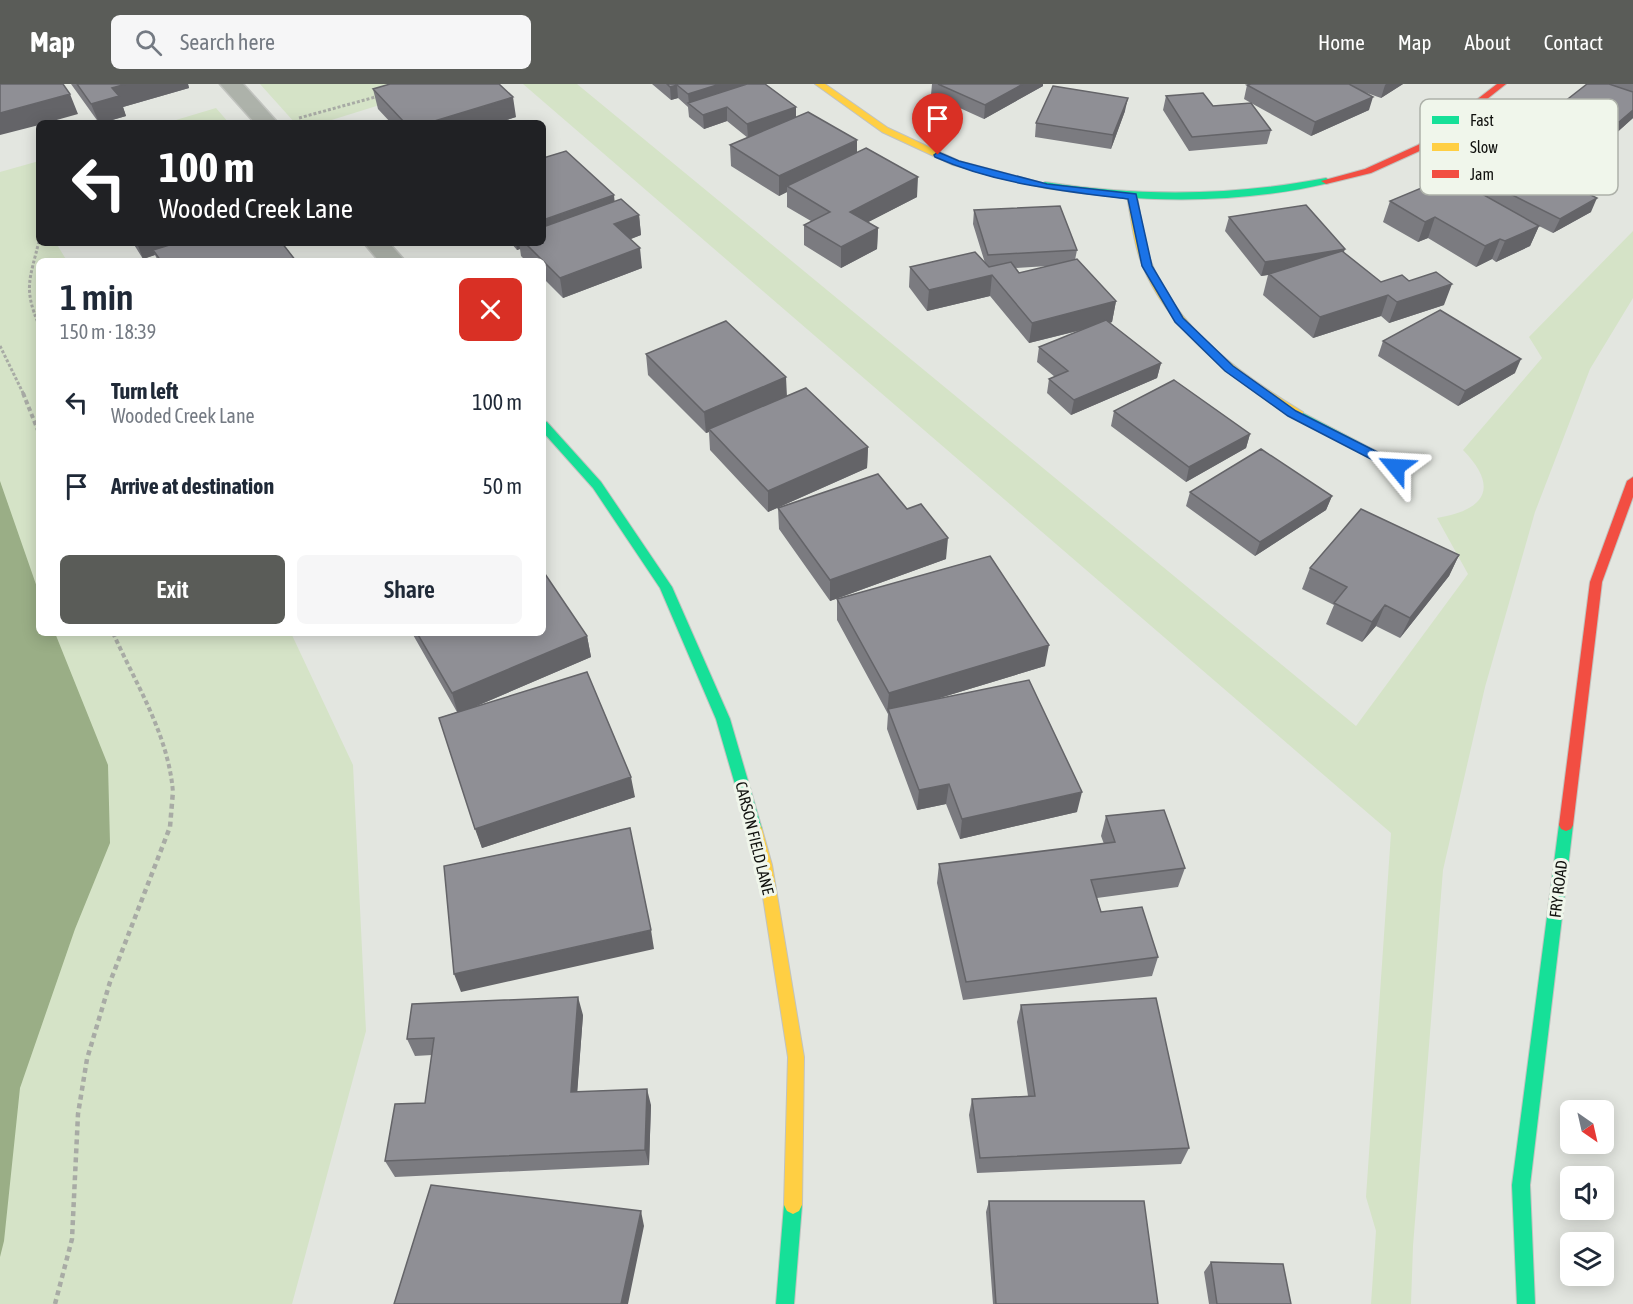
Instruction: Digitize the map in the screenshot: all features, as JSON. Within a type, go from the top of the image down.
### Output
[{"type":"street","points":[[231,84],[264,120]]},
{"type":"street","points":[[819,84],[885,130],[956,163],[1047,186],[1132,196],[1226,196],[1302,186],[1368,171],[1420,147]]},
{"type":"street","points":[[1483,99],[1502,84]]},
{"type":"street","points":[[1132,196],[1147,266],[1179,319],[1229,369],[1292,413],[1396,467]]},
{"type":"street","points":[[379,246],[390,258]]},
{"type":"street","name":"CARSON FIELD LANE","points":[[546,429],[597,485],[666,587],[723,719],[765,865],[796,1058],[792,1237],[785,1304]]},
{"type":"street","name":"FRY ROAD","points":[[1526,1304],[1521,1185],[1596,582],[1633,481]]},
{"type":"path","points":[[294,120],[385,95]]},
{"type":"path","points":[[36,318],[29,301],[29,282],[38,246]]},
{"type":"path","points":[[0,346],[36,425]]},
{"type":"path","points":[[55,1304],[72,1239],[78,1114],[87,1059],[110,982],[170,827],[173,797],[171,769],[158,731],[114,636]]},
{"type":"shaded area","points":[[260,84],[447,84],[332,120],[292,120]]},
{"type":"shaded area","points":[[523,84],[577,84],[1356,726],[1468,574],[1437,518],[1467,509],[1482,495],[1484,486],[1481,476],[1463,450],[1542,358],[1529,337],[1633,231],[1633,298],[1590,369],[1535,512],[1485,687],[1443,870],[1413,1246],[1411,1304],[1371,1304],[1376,1231],[1366,1197],[1391,833]]},
{"type":"shaded area","points":[[216,108],[226,120],[176,120]]},
{"type":"shaded area","points":[[36,162],[36,246],[58,246],[65,258],[36,258],[36,636],[292,636],[353,765],[366,1031],[292,1304],[0,1304],[0,172]]},
{"type":"shaded area","points":[[0,481],[36,584],[36,636],[56,636],[108,765],[110,843],[75,929],[20,1088],[4,1241],[0,1257]]},
{"type":"building","points":[[0,84],[63,84],[70,94],[0,113]]},
{"type":"building","points":[[77,84],[126,84],[112,88],[119,96],[91,104]]},
{"type":"building","points":[[390,84],[499,84],[513,97],[438,120],[402,120],[373,89]]},
{"type":"building","points":[[667,84],[720,84],[688,94],[677,85],[670,87]]},
{"type":"building","points":[[747,84],[765,84],[796,107],[747,124],[727,107],[703,115],[688,103]]},
{"type":"building","points":[[938,84],[1023,84],[985,105]]},
{"type":"building","points":[[1349,84],[1373,97],[1315,122],[1247,85]]},
{"type":"building","points":[[1587,84],[1609,84],[1633,92],[1633,110],[1619,122],[1618,99],[1568,99]]},
{"type":"building","points":[[1053,86],[1128,98],[1113,135],[1036,123]]},
{"type":"building","points":[[1203,93],[1213,106],[1251,103],[1271,130],[1192,137],[1166,96]]},
{"type":"building","points":[[808,112],[857,140],[779,176],[730,145]]},
{"type":"building","points":[[866,148],[918,177],[850,212],[878,228],[841,247],[804,225],[830,212],[787,186]]},
{"type":"building","points":[[566,151],[614,195],[546,219],[546,157]]},
{"type":"building","points":[[1420,188],[1420,195],[1484,195],[1539,226],[1505,241],[1500,239],[1485,246],[1435,217],[1425,222],[1390,201]]},
{"type":"building","points":[[1513,195],[1591,195],[1597,198],[1560,219]]},
{"type":"building","points":[[621,199],[639,215],[614,224],[640,248],[560,278],[546,264],[546,258],[540,258],[528,246],[546,246],[546,226]]},
{"type":"building","points":[[1306,205],[1345,249],[1265,262],[1229,217]]},
{"type":"building","points":[[1060,206],[1077,250],[988,255],[974,210]]},
{"type":"building","points":[[166,246],[284,246],[294,258],[159,258],[153,250]]},
{"type":"building","points":[[1342,251],[1381,282],[1402,275],[1409,281],[1436,272],[1452,284],[1397,302],[1388,295],[1320,317],[1269,274]]},
{"type":"building","points":[[975,252],[989,267],[1011,262],[1019,273],[1077,259],[1116,301],[1032,323],[992,275],[929,290],[910,267]]},
{"type":"building","points":[[1440,310],[1521,359],[1465,391],[1383,341]]},
{"type":"building","points":[[1106,320],[1161,363],[1074,400],[1049,379],[1068,371],[1039,347]]},
{"type":"building","points":[[726,321],[786,377],[704,412],[646,354]]},
{"type":"building","points":[[1174,380],[1250,434],[1189,467],[1114,411]]},
{"type":"building","points":[[806,388],[868,447],[768,491],[709,429]]},
{"type":"building","points":[[1261,449],[1332,496],[1260,542],[1190,492]]},
{"type":"building","points":[[878,474],[907,509],[921,504],[948,538],[830,580],[778,508]]},
{"type":"building","points":[[1361,509],[1459,555],[1410,618],[1385,605],[1372,622],[1334,603],[1347,587],[1310,568]]},
{"type":"building","points":[[990,556],[1049,645],[889,693],[837,599]]},
{"type":"building","points":[[546,575],[587,636],[452,693],[419,636],[546,636]]},
{"type":"building","points":[[587,672],[631,777],[475,829],[439,718]]},
{"type":"building","points":[[1029,680],[1082,792],[962,819],[949,784],[919,790],[888,709]]},
{"type":"building","points":[[1164,810],[1185,868],[1091,880],[1101,912],[1142,907],[1158,957],[966,982],[939,864],[1115,842],[1106,816]]},
{"type":"building","points":[[630,828],[651,930],[454,974],[444,866]]},
{"type":"building","points":[[578,997],[571,1092],[647,1089],[645,1150],[385,1161],[395,1104],[425,1103],[434,1038],[407,1039],[412,1004]]},
{"type":"building","points":[[1156,998],[1189,1148],[980,1158],[972,1099],[1035,1096],[1021,1005]]},
{"type":"building","points":[[431,1185],[641,1211],[621,1304],[394,1304]]},
{"type":"building","points":[[989,1201],[1144,1201],[1158,1304],[996,1304]]},
{"type":"building","points":[[1211,1262],[1283,1264],[1291,1304],[1217,1304]]},
{"type":"traffic: fast","points":[[1045,185],[1115,194],[1186,197],[1257,192],[1326,181]]},
{"type":"traffic: fast","points":[[1299,415],[1397,467]]},
{"type":"traffic: fast","points":[[546,428],[597,485],[666,587],[723,719],[755,829]]},
{"type":"traffic: fast","points":[[1526,1304],[1521,1185],[1566,825]]},
{"type":"traffic: fast","points":[[785,1304],[793,1205]]},
{"type":"traffic: slow","points":[[819,84],[885,130],[956,163],[1045,185]]},
{"type":"traffic: slow","points":[[1132,196],[1145,260],[1155,283],[1170,306],[1188,328],[1231,369],[1299,415]]},
{"type":"traffic: slow","points":[[755,829],[765,865],[796,1057],[793,1205]]},
{"type":"traffic: jam","points":[[1483,99],[1502,84]]},
{"type":"traffic: jam","points":[[1326,181],[1368,171],[1420,147]]},
{"type":"traffic: jam","points":[[1566,825],[1596,582],[1633,481]]},
{"type":"route","points":[[938,155],[956,163],[1047,186],[1132,196],[1147,266],[1179,319],[1229,369],[1292,413],[1396,467]]}]
